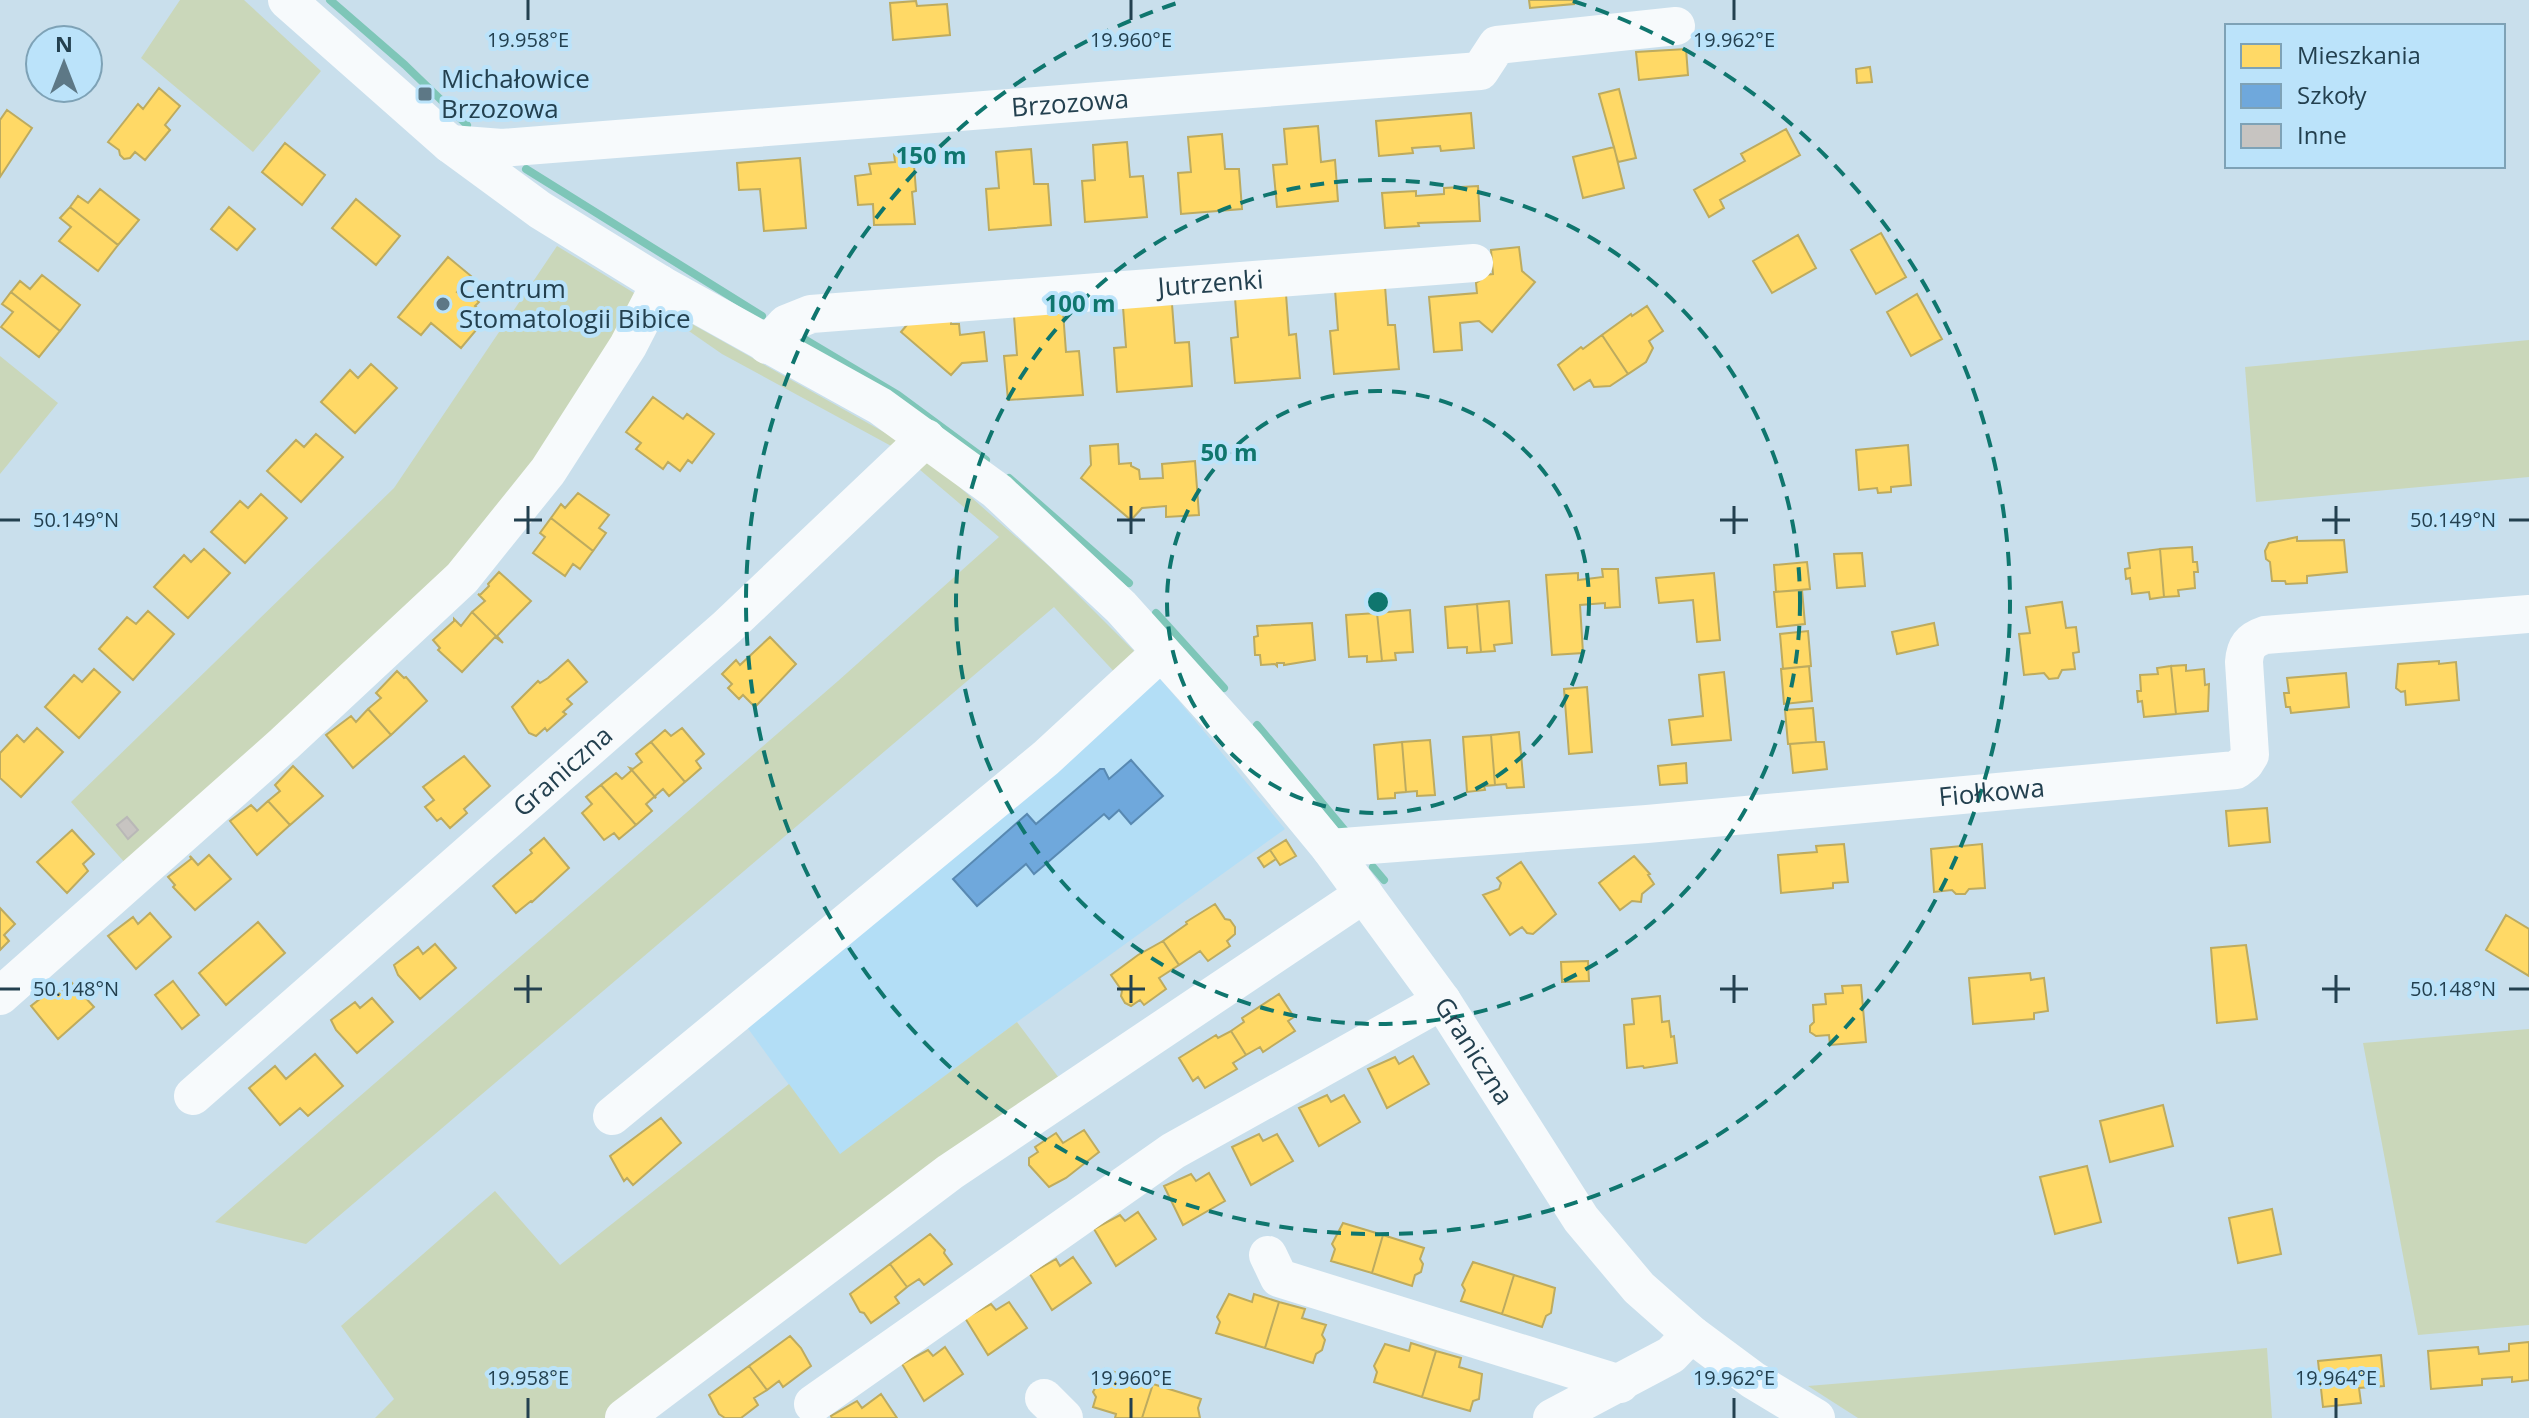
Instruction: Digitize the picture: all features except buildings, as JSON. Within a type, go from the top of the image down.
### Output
[{"type":"street","name":"Graniczna","points":[[287,0],[450,144],[540,210],[660,284],[880,406],[997,491],[1121,607],[1247,747],[1330,848],[1442,1001],[1581,1219],[1639,1288],[1691,1334],[1753,1380],[1816,1418]]},
{"type":"street","name":"Brzozowa","points":[[450,144],[502,148],[1480,71],[1497,45],[1676,26]]},
{"type":"street","name":"Jutrzenki","points":[[767,345],[786,324],[811,314],[1474,263]]},
{"type":"street","points":[[0,996],[284,744],[462,578],[548,471],[628,346],[660,284]]},
{"type":"street","name":"Graniczna","points":[[193,1096],[727,627],[926,438]]},
{"type":"street","name":"Fiołkowa","points":[[1330,848],[1647,824],[2236,770],[2250,755],[2244,662],[2245,652],[2255,638],[2529,614]]},
{"type":"street","points":[[612,1116],[1046,758],[1161,652]]},
{"type":"street","points":[[624,1418],[950,1172],[1364,894]]},
{"type":"street","points":[[813,1404],[1173,1151],[1442,1001]]},
{"type":"street","points":[[1268,1255],[1279,1278],[1620,1384]]},
{"type":"street","points":[[1552,1418],[1671,1355],[1691,1334]]},
{"type":"shaded area","points":[[1153,670],[1285,829],[1017,1022],[840,1155],[744,1023]]},
{"type":"green space","points":[[180,0],[244,0],[321,71],[253,152],[141,58]]},
{"type":"green space","points":[[557,246],[639,296],[545,448],[470,550],[126,864],[71,802],[394,488]]},
{"type":"green space","points":[[667,310],[921,453],[1049,566],[1153,670],[1119,677],[1054,607],[306,1244],[215,1222],[838,681],[999,537],[893,447],[722,354],[660,311]]},
{"type":"green space","points":[[2529,340],[2529,477],[2256,502],[2245,367]]},
{"type":"green space","points":[[0,356],[58,403],[0,474]]},
{"type":"green space","points":[[1017,1022],[1062,1082],[613,1418],[375,1418],[394,1399],[341,1326],[495,1191],[560,1265],[789,1084],[840,1154]]},
{"type":"green space","points":[[2529,1029],[2529,1325],[2418,1335],[2363,1043]]},
{"type":"green space","points":[[2267,1348],[2272,1418],[1858,1418],[1808,1386]]},
{"type":"waterway","points":[[330,0],[405,65],[467,125]]},
{"type":"waterway","points":[[526,169],[762,316]]},
{"type":"waterway","points":[[804,339],[898,395],[986,460]]},
{"type":"waterway","points":[[1009,478],[1129,583]]},
{"type":"waterway","points":[[1156,613],[1224,688]]},
{"type":"waterway","points":[[1257,725],[1347,833]]},
{"type":"waterway","points":[[1373,867],[1384,880]]},
{"type":"place","name":"Michałowice Brzozowa","points":[[425,94]]},
{"type":"place","name":"Centrum Stomatologii Bibice","points":[[443,304]]}]
